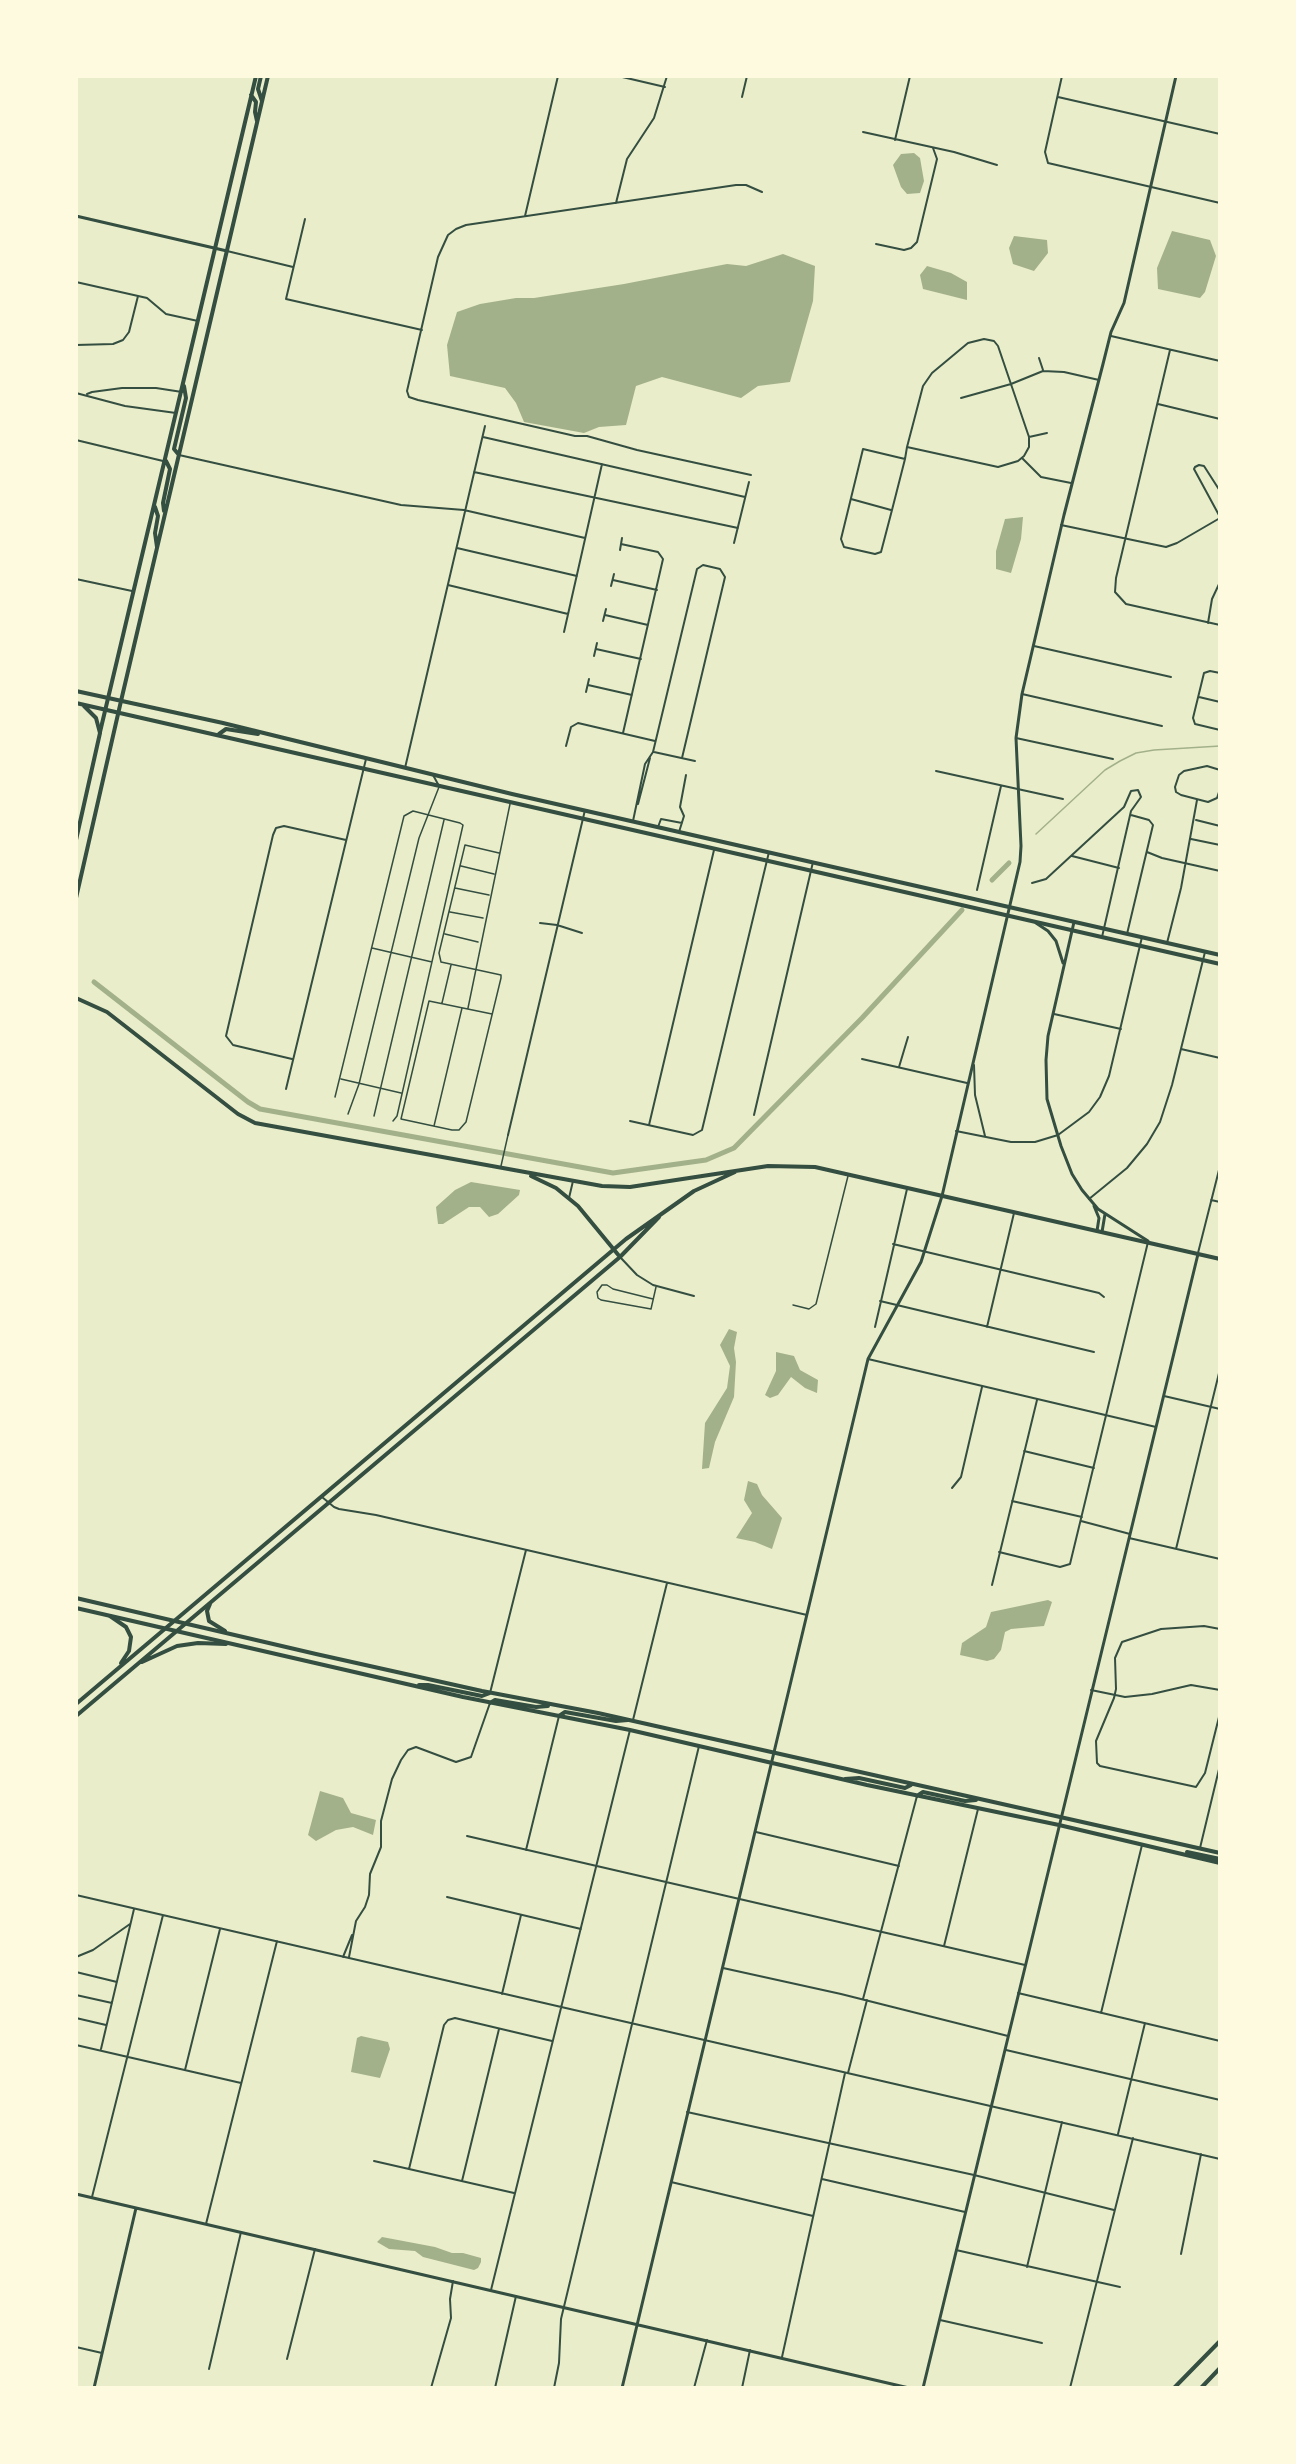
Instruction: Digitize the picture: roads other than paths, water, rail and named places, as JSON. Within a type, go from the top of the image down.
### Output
[{"type":"main road","points":[[76,840],[105,709],[256,76]]},
{"type":"main road","points":[[261,76],[258,89],[262,101]]},
{"type":"main road","points":[[76,898],[268,76]]},
{"type":"main road","points":[[251,95],[256,102],[255,112],[258,121]]},
{"type":"main road","points":[[179,455],[174,449],[186,398],[184,382]]},
{"type":"main road","points":[[165,514],[164,503],[170,469],[166,461]]},
{"type":"main road","points":[[154,507],[158,516],[155,533],[157,547]]},
{"type":"main road","points":[[76,691],[512,794],[1220,955]]},
{"type":"main road","points":[[76,703],[1220,964]]},
{"type":"main road","points":[[82,704],[96,718],[100,733]]},
{"type":"main road","points":[[219,734],[223,730],[230,729],[270,735]]},
{"type":"main road","points":[[76,998],[107,1012],[238,1114],[255,1123],[602,1186],[630,1187],[749,1169],[796,1165],[849,1174],[1220,1259]]},
{"type":"main road","points":[[76,1704],[614,1248],[705,1184],[749,1169]]},
{"type":"main road","points":[[521,1172],[547,1183],[569,1198],[620,1257]]},
{"type":"main road","points":[[76,1716],[620,1257],[664,1212]]},
{"type":"main road","points":[[76,1598],[490,1693],[632,1720],[1220,1853]]},
{"type":"main road","points":[[210,1602],[207,1614],[211,1623],[237,1636]]},
{"type":"main road","points":[[76,1608],[413,1686],[630,1730],[1142,1845],[1196,1853],[1220,1861]]},
{"type":"main road","points":[[110,1616],[126,1628],[131,1640],[128,1653],[117,1669]]},
{"type":"main road","points":[[136,1665],[177,1646],[198,1643],[237,1644]]},
{"type":"main road","points":[[413,1686],[428,1685],[482,1696],[490,1693]]},
{"type":"main road","points":[[490,1703],[495,1700],[536,1707],[555,1705]]},
{"type":"main road","points":[[559,1716],[565,1712],[616,1721],[632,1720]]},
{"type":"main road","points":[[842,1779],[859,1778],[905,1788],[912,1785]]},
{"type":"main road","points":[[917,1796],[922,1792],[965,1801],[979,1799]]},
{"type":"main road","points":[[1174,2388],[1220,2341]]},
{"type":"main road","points":[[1201,2388],[1220,2368]]},
{"type":"street","points":[[525,216],[558,76]]},
{"type":"street","points":[[618,76],[665,87]]},
{"type":"street","points":[[616,202],[627,159],[654,118],[667,76]]},
{"type":"street","points":[[742,97],[747,76]]},
{"type":"street","points":[[895,140],[910,76]]},
{"type":"street","points":[[1062,76],[1045,152],[1046,162],[1054,166],[1220,203]]},
{"type":"street","points":[[622,2388],[868,1359],[925,1252],[942,1196],[973,1056],[1008,916],[1021,846],[1016,738],[1022,694],[1061,525],[1110,336],[1124,303],[1176,76]]},
{"type":"street","points":[[1058,97],[1220,134]]},
{"type":"street","points":[[862,132],[998,165]]},
{"type":"street","points":[[876,244],[904,250],[916,245],[937,159],[933,148]]},
{"type":"street","points":[[751,475],[637,450],[587,436],[575,436],[411,398],[407,391],[438,257],[448,235],[466,225],[736,185],[746,185],[762,192]]},
{"type":"street","points":[[76,216],[293,267]]},
{"type":"street","points":[[305,219],[286,299],[422,330]]},
{"type":"street","points":[[76,282],[151,300],[166,314],[198,321]]},
{"type":"street","points":[[76,345],[113,344],[123,340],[129,331],[138,296]]},
{"type":"street","points":[[1110,336],[1220,361]]},
{"type":"street","points":[[904,459],[863,449],[841,543],[847,548],[878,554],[882,550],[892,510],[904,459],[922,386],[932,373],[974,340],[991,340],[998,346],[1029,437],[1029,447],[1022,458],[1005,467],[995,467],[907,447]]},
{"type":"street","points":[[1170,350],[1115,587],[1117,596],[1126,604],[1220,626]]},
{"type":"street","points":[[1039,358],[1043,371]]},
{"type":"street","points":[[961,398],[1011,384],[1043,371],[1064,372],[1099,380]]},
{"type":"street","points":[[86,395],[103,390],[142,388],[182,392]]},
{"type":"street","points":[[76,393],[125,406],[177,413]]},
{"type":"street","points":[[1158,404],[1220,418]]},
{"type":"street","points":[[405,768],[485,426]]},
{"type":"street","points":[[1029,437],[1047,432]]},
{"type":"street","points":[[483,437],[745,496]]},
{"type":"street","points":[[76,440],[166,461]]},
{"type":"street","points":[[179,455],[401,505],[464,510],[585,538]]},
{"type":"street","points":[[1022,458],[1041,477],[1072,483]]},
{"type":"street","points":[[564,632],[602,464]]},
{"type":"street","points":[[1061,525],[1158,546],[1171,546],[1220,517],[1195,467],[1204,466],[1220,491]]},
{"type":"street","points":[[474,472],[738,528]]},
{"type":"street","points":[[734,543],[749,482]]},
{"type":"street","points":[[851,499],[892,510]]},
{"type":"street","points":[[620,550],[622,538]]},
{"type":"street","points":[[621,544],[658,552],[662,555],[657,590],[623,734]]},
{"type":"street","points":[[456,548],[577,576]]},
{"type":"street","points":[[633,821],[645,764],[653,752],[656,741],[697,569],[699,566],[720,569],[724,573],[682,758]]},
{"type":"street","points":[[611,586],[614,574]]},
{"type":"street","points":[[76,579],[134,592]]},
{"type":"street","points":[[613,580],[657,590]]},
{"type":"street","points":[[1208,623],[1212,598],[1220,582]]},
{"type":"street","points":[[447,585],[568,614]]},
{"type":"street","points":[[603,621],[606,609]]},
{"type":"street","points":[[604,615],[648,625]]},
{"type":"street","points":[[594,656],[597,643]]},
{"type":"street","points":[[1033,646],[1171,678]]},
{"type":"street","points":[[596,649],[641,659]]},
{"type":"street","points":[[1220,673],[1206,672],[1193,718],[1194,723],[1220,730]]},
{"type":"street","points":[[586,692],[589,679]]},
{"type":"street","points":[[588,686],[632,695]]},
{"type":"street","points":[[1022,694],[1162,726]]},
{"type":"street","points":[[1198,697],[1220,702]]},
{"type":"street","points":[[566,746],[571,727],[575,723],[656,741]]},
{"type":"street","points":[[1016,738],[1113,759]]},
{"type":"street","points":[[653,752],[695,761]]},
{"type":"street","points":[[286,1089],[366,759]]},
{"type":"street","points":[[1220,770],[1207,766],[1179,774],[1175,784],[1176,792],[1197,800],[1213,801],[1217,798],[1220,789]]},
{"type":"street","points":[[936,771],[1063,799]]},
{"type":"street","points":[[433,775],[439,786]]},
{"type":"street","points":[[679,832],[684,816],[680,807],[686,775]]},
{"type":"street","points":[[977,890],[1001,786]]},
{"type":"street","points":[[1032,883],[1047,879],[1126,804],[1131,791],[1138,790],[1141,796],[1131,815],[1102,937]]},
{"type":"street","points":[[1167,943],[1186,863],[1197,800]]},
{"type":"street","points":[[1126,804],[1133,808]]},
{"type":"street","points":[[508,1135],[585,810]]},
{"type":"street","points":[[1127,934],[1152,823],[1131,815]]},
{"type":"street","points":[[658,827],[661,819],[682,823]]},
{"type":"street","points":[[1195,820],[1220,826]]},
{"type":"street","points":[[292,1059],[230,1043],[226,1036],[276,828],[290,827],[346,840]]},
{"type":"street","points":[[1191,839],[1220,845]]},
{"type":"street","points":[[649,1125],[714,849]]},
{"type":"street","points":[[630,1121],[693,1135],[699,1134],[702,1130],[769,852]]},
{"type":"street","points":[[1147,852],[1220,870]]},
{"type":"street","points":[[1071,856],[1119,868]]},
{"type":"street","points":[[754,1114],[813,862]]},
{"type":"street","points":[[1035,922],[1048,931],[1056,941],[1064,967]]},
{"type":"street","points":[[999,1552],[1060,1567],[1068,1566],[1082,1519],[1150,1243],[1105,1214],[1089,1199],[1072,1174],[1047,1099],[1047,1048],[1074,922]]},
{"type":"street","points":[[540,923],[557,925],[582,933]]},
{"type":"street","points":[[956,1131],[1011,1142],[1030,1143],[1058,1136],[1085,1116],[1100,1097],[1109,1076],[1142,937]]},
{"type":"street","points":[[1089,1199],[1127,1168],[1154,1133],[1165,1110],[1205,951]]},
{"type":"street","points":[[1053,1014],[1121,1029]]},
{"type":"street","points":[[899,1067],[908,1037]]},
{"type":"street","points":[[1181,1049],[1220,1058]]},
{"type":"street","points":[[973,1056],[975,1095],[986,1137]]},
{"type":"street","points":[[862,1059],[967,1083]]},
{"type":"street","points":[[923,2388],[1220,1166]]},
{"type":"street","points":[[569,1198],[573,1181]]},
{"type":"street","points":[[875,1327],[907,1188]]},
{"type":"street","points":[[1211,1200],[1220,1202]]},
{"type":"street","points":[[1094,1205],[1099,1218],[1099,1231]]},
{"type":"street","points":[[987,1327],[1014,1212]]},
{"type":"street","points":[[1099,1231],[1105,1214]]},
{"type":"street","points":[[893,1244],[1104,1296]]},
{"type":"street","points":[[620,1257],[637,1275],[657,1287],[694,1296]]},
{"type":"street","points":[[880,1301],[1094,1352]]},
{"type":"street","points":[[533,1318],[538,1325]]},
{"type":"street","points":[[868,1359],[1156,1427]]},
{"type":"street","points":[[1176,1549],[1220,1369]]},
{"type":"street","points":[[952,1488],[961,1477],[982,1387]]},
{"type":"street","points":[[1163,1395],[1220,1409]]},
{"type":"street","points":[[992,1585],[1037,1400]]},
{"type":"street","points":[[1024,1451],[1094,1468]]},
{"type":"street","points":[[321,1496],[328,1504],[339,1509],[807,1615]]},
{"type":"street","points":[[1011,1501],[1082,1519],[1129,1536],[1220,1559]]},
{"type":"street","points":[[490,1693],[526,1550]]},
{"type":"street","points":[[632,1720],[667,1583]]},
{"type":"street","points":[[1220,1629],[1204,1626],[1161,1629],[1122,1642],[1115,1658],[1115,1695],[1096,1741],[1097,1763],[1100,1766],[1196,1786],[1204,1773],[1220,1713]]},
{"type":"street","points":[[1091,1690],[1115,1695],[1141,1696],[1191,1685],[1220,1690]]},
{"type":"street","points":[[343,1957],[356,1921],[368,1900],[370,1874],[381,1847],[381,1821],[392,1779],[401,1760],[408,1750],[416,1747],[456,1762],[471,1757],[490,1703]]},
{"type":"street","points":[[525,1850],[559,1716]]},
{"type":"street","points":[[491,2290],[630,1730]]},
{"type":"street","points":[[554,2388],[558,2367],[561,2319],[699,1746]]},
{"type":"street","points":[[1200,1848],[1220,1765]]},
{"type":"street","points":[[782,2358],[829,2143],[917,1796]]},
{"type":"street","points":[[944,1946],[978,1809]]},
{"type":"street","points":[[755,1832],[899,1866]]},
{"type":"street","points":[[467,1836],[1025,1965]]},
{"type":"street","points":[[1101,2013],[1142,1845]]},
{"type":"street","points":[[76,1895],[1220,2159]]},
{"type":"street","points":[[447,1897],[581,1929]]},
{"type":"street","points":[[100,2050],[134,1909]]},
{"type":"street","points":[[92,2197],[163,1915]]},
{"type":"street","points":[[502,1994],[521,1915]]},
{"type":"street","points":[[76,1957],[93,1950],[131,1924]]},
{"type":"street","points":[[185,2070],[220,1929]]},
{"type":"street","points":[[349,1959],[352,1935]]},
{"type":"street","points":[[206,2224],[277,1941]]},
{"type":"street","points":[[723,1968],[865,2000],[1008,2036]]},
{"type":"street","points":[[76,1972],[117,1982]]},
{"type":"street","points":[[1018,1993],[1220,2041]]},
{"type":"street","points":[[76,1995],[112,2003]]},
{"type":"street","points":[[76,2018],[107,2025]]},
{"type":"street","points":[[409,2169],[444,2025],[448,2020],[455,2018],[552,2041]]},
{"type":"street","points":[[1118,2135],[1145,2023]]},
{"type":"street","points":[[462,2181],[499,2028]]},
{"type":"street","points":[[76,2045],[241,2083]]},
{"type":"street","points":[[1004,2049],[1220,2100]]},
{"type":"street","points":[[687,2112],[974,2175],[1114,2210]]},
{"type":"street","points":[[1027,2266],[1062,2122]]},
{"type":"street","points":[[1070,2388],[1133,2138]]},
{"type":"street","points":[[1181,2254],[1201,2154]]},
{"type":"street","points":[[374,2161],[515,2193]]},
{"type":"street","points":[[821,2179],[965,2212]]},
{"type":"street","points":[[671,2182],[813,2216]]},
{"type":"street","points":[[76,2194],[909,2388]]},
{"type":"street","points":[[94,2388],[136,2208]]},
{"type":"street","points":[[209,2369],[241,2232]]},
{"type":"street","points":[[287,2359],[315,2249]]},
{"type":"street","points":[[956,2250],[1120,2287]]},
{"type":"street","points":[[431,2388],[451,2318],[450,2299],[453,2281]]},
{"type":"street","points":[[495,2388],[516,2296]]},
{"type":"street","points":[[940,2320],[1042,2343]]},
{"type":"street","points":[[694,2388],[706,2340]]},
{"type":"street","points":[[76,2347],[102,2353]]},
{"type":"street","points":[[742,2388],[750,2350]]},
{"type":"lane","points":[[348,1114],[359,1084],[419,838],[439,786]]},
{"type":"lane","points":[[468,1009],[512,794]]},
{"type":"lane","points":[[336,1097],[404,816],[413,811],[463,825],[397,1116],[393,1121]]},
{"type":"lane","points":[[374,1116],[444,819]]},
{"type":"lane","points":[[492,1014],[429,1001],[401,1119],[452,1130],[460,1129],[466,1122],[492,1014],[501,975],[451,964],[439,959],[465,845],[499,853]]},
{"type":"lane","points":[[460,866],[495,874]]},
{"type":"lane","points":[[454,888],[490,896]]},
{"type":"lane","points":[[449,912],[485,918]]},
{"type":"lane","points":[[444,934],[480,943]]},
{"type":"lane","points":[[371,948],[432,962]]},
{"type":"lane","points":[[442,1003],[451,964]]},
{"type":"lane","points":[[434,1126],[462,1008]]},
{"type":"lane","points":[[340,1079],[402,1094]]},
{"type":"lane","points":[[501,1168],[508,1135]]},
{"type":"lane","points":[[793,1305],[809,1309],[816,1304],[849,1174]]},
{"type":"lane","points":[[654,1299],[613,1289],[607,1285],[602,1285],[597,1292],[598,1298],[602,1300],[651,1309],[654,1299],[657,1287]]},
{"type":"waterway","points":[[1036,834],[1105,770],[1136,753],[1220,746]]},
{"type":"waterway","points":[[992,880],[1009,863]]},
{"type":"waterway","points":[[94,982],[260,1109],[613,1173],[706,1160],[734,1148],[862,1018],[962,910]]}]
